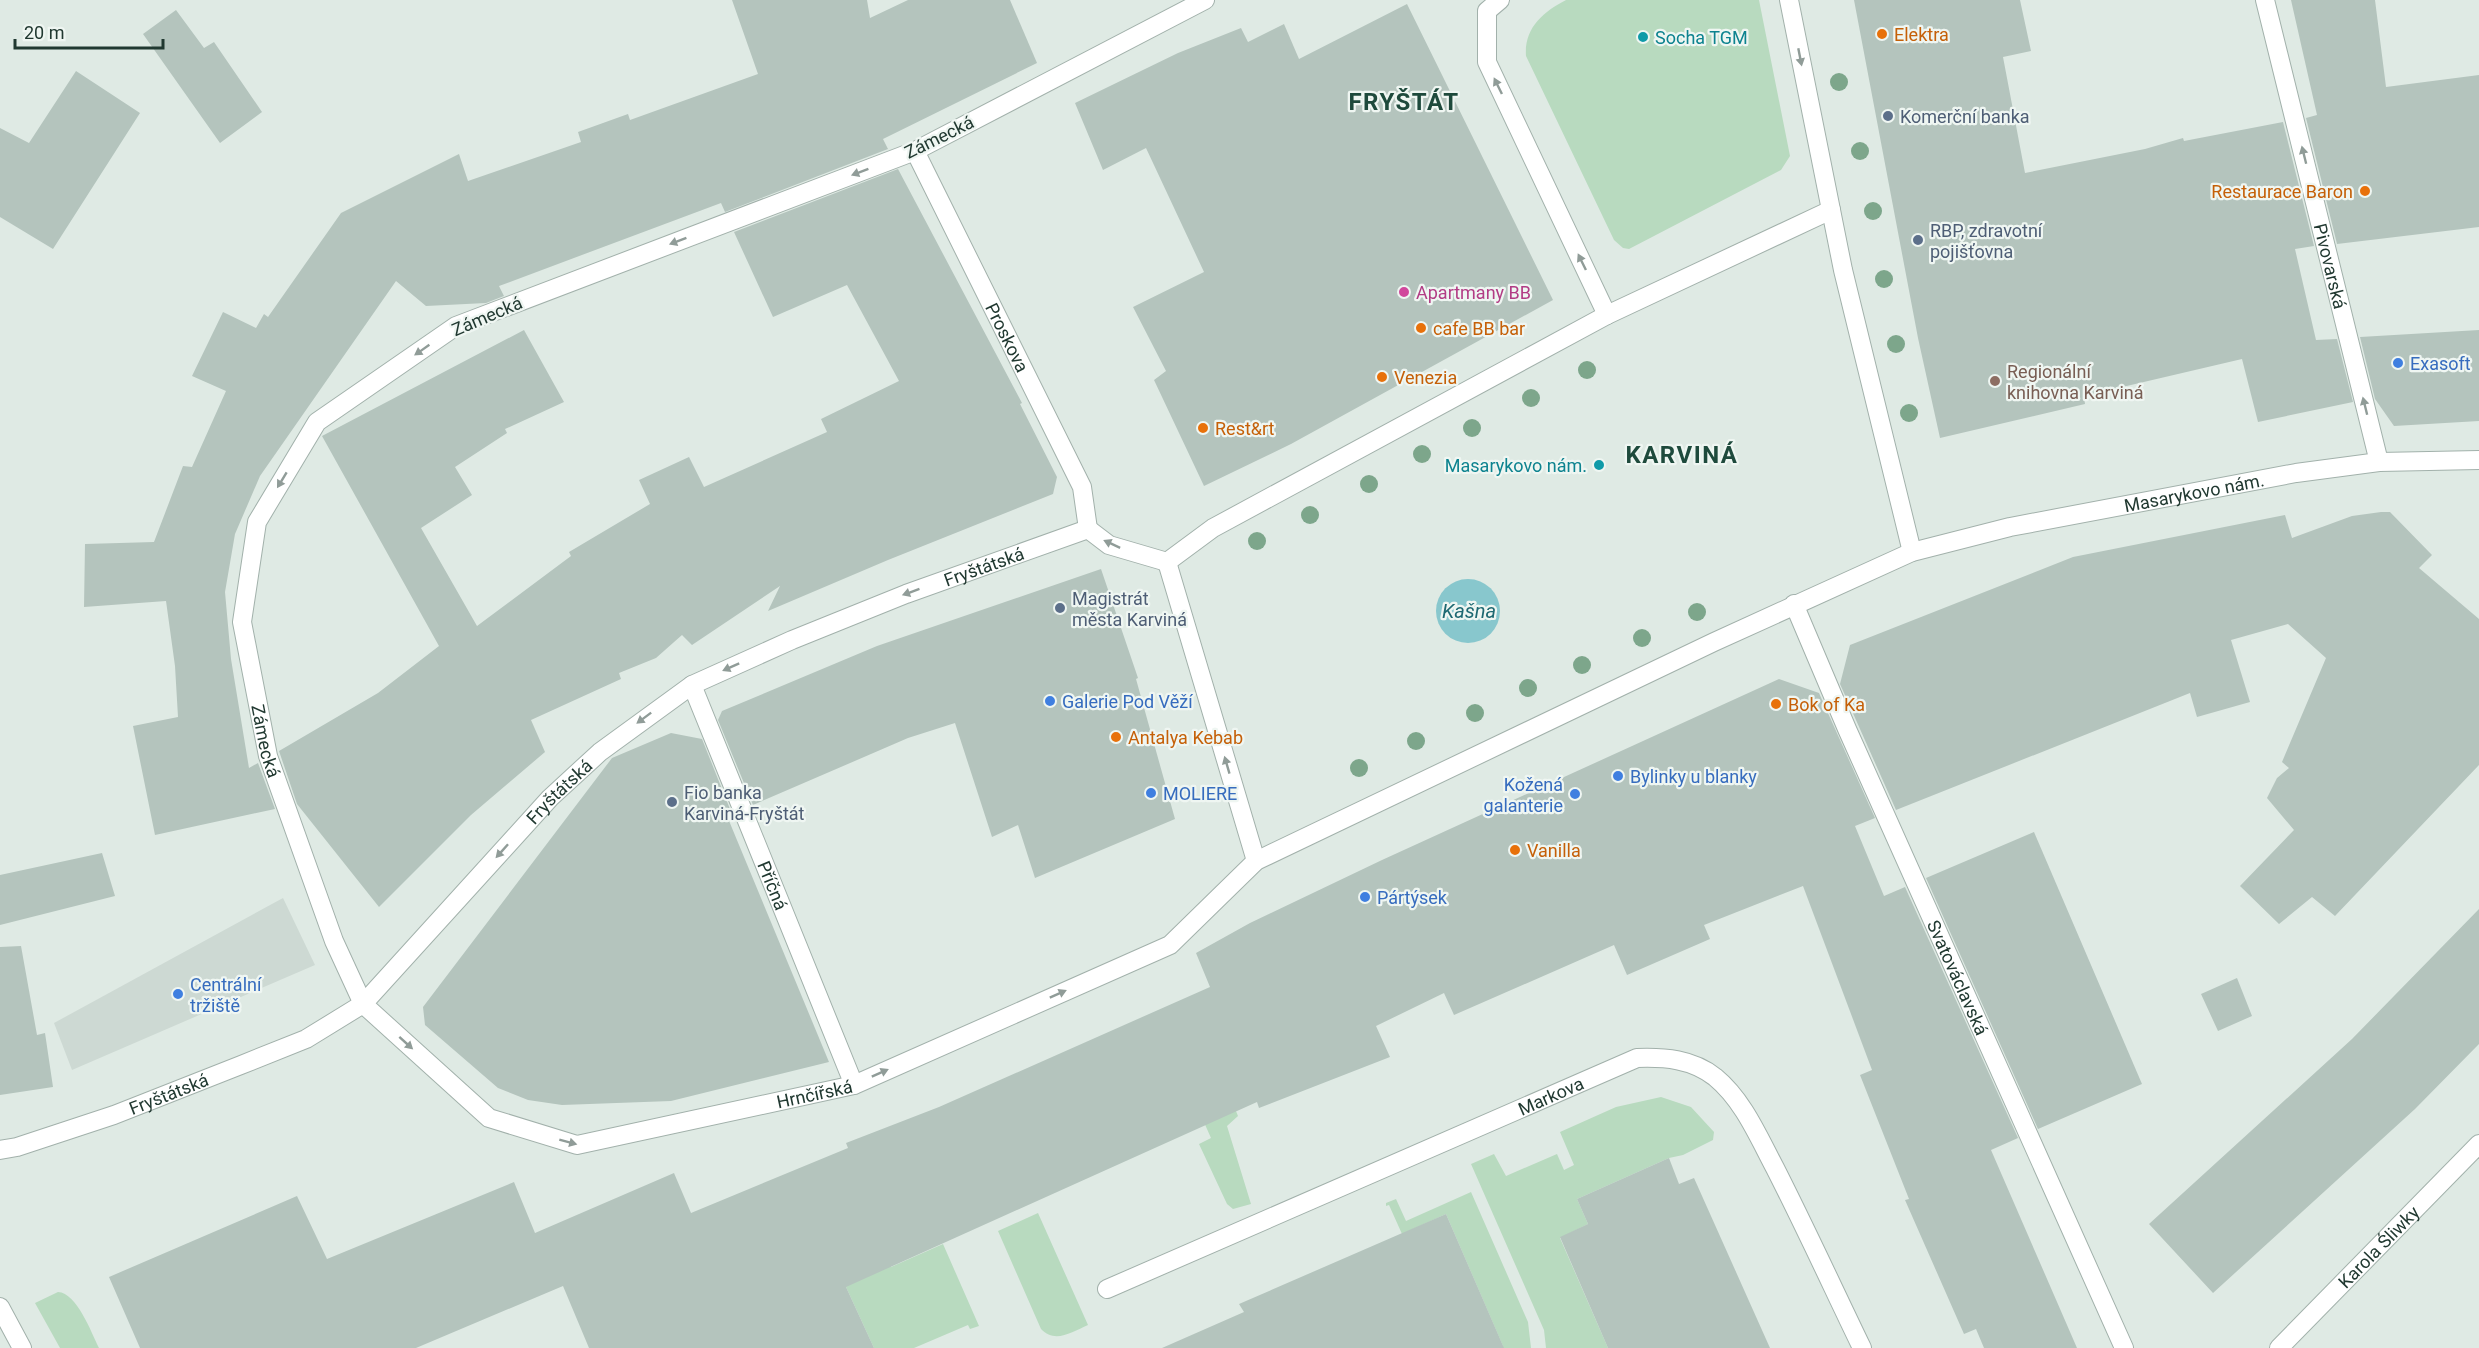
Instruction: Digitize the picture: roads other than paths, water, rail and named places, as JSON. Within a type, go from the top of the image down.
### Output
[{"type":"street","name":"Zámecká","points":[[363,1004],[334,941],[268,756],[242,622],[257,522],[317,422],[456,326],[915,151],[1205,0]]},
{"type":"street","points":[[1500,0],[1487,11],[1487,62],[1607,315]]},
{"type":"street","points":[[1789,0],[1843,270],[1912,552]]},
{"type":"street","name":"Pivovarská","points":[[2265,0],[2379,462]]},
{"type":"street","name":"Proskova","points":[[915,151],[1082,487],[1089,529]]},
{"type":"street","points":[[1167,562],[1213,528],[1607,315],[1831,210]]},
{"type":"street","name":"Masarykovo nám.","points":[[1256,861],[1794,604],[1912,552],[2010,526],[2296,473],[2379,462],[2479,459]]},
{"type":"street","points":[[1089,529],[1109,545],[1167,562]]},
{"type":"street","name":"Fryštátská","points":[[0,1150],[114,1115],[306,1039],[363,1004],[550,798],[600,752],[645,717],[692,685],[792,640],[906,594],[1089,529]]},
{"type":"street","points":[[1167,562],[1256,861]]},
{"type":"street","name":"Svatováclavská","points":[[1794,604],[1847,729],[2124,1348]]},
{"type":"street","name":"Příčná","points":[[692,685],[855,1085]]},
{"type":"street","name":"Hrnčířská","points":[[363,1004],[489,1118],[577,1145],[855,1085],[1170,945],[1256,861]]},
{"type":"street","name":"Markova","points":[[1107,1289],[1637,1058],[1664,1058],[1689,1063],[1713,1076],[1734,1095],[1789,1196],[1862,1348]]},
{"type":"street","name":"Karola Śliwky","points":[[2279,1348],[2479,1144]]},
{"type":"street","points":[[0,1307],[22,1348]]},
{"type":"water","name":"Kašna","points":[[1468,579],[1480,581],[1491,588],[1498,599],[1500,611],[1498,623],[1491,634],[1480,641],[1468,643],[1456,641],[1445,634],[1438,623],[1436,611],[1438,599],[1445,588],[1456,581]]},
{"type":"place","name":"Elektra","points":[[1882,34]]},
{"type":"place","name":"Socha TGM","points":[[1643,37]]},
{"type":"place","name":"Komerční banka","points":[[1888,116]]},
{"type":"place","name":"Restaurace Baron","points":[[2365,191]]},
{"type":"place","name":"RBP, zdravotní pojišťovna","points":[[1918,240]]},
{"type":"place","name":"Apartmany BB","points":[[1404,292]]},
{"type":"place","name":"cafe BB bar","points":[[1421,328]]},
{"type":"place","name":"Exasoft","points":[[2398,363]]},
{"type":"place","name":"Venezia","points":[[1382,377]]},
{"type":"place","name":"Regionální knihovna Karviná","points":[[1995,381]]},
{"type":"place","name":"Rest&rt","points":[[1203,428]]},
{"type":"place","name":"Masarykovo nám.","points":[[1599,465]]},
{"type":"place","name":"Magistrát města Karviná","points":[[1060,608]]},
{"type":"place","name":"Galerie Pod Věží","points":[[1050,701]]},
{"type":"place","name":"Bok of Ka","points":[[1776,704]]},
{"type":"place","name":"Antalya Kebab","points":[[1116,737]]},
{"type":"place","name":"Bylinky u blanky","points":[[1618,776]]},
{"type":"place","name":"MOLIERE","points":[[1151,793]]},
{"type":"place","name":"Kožená galanterie","points":[[1575,794]]},
{"type":"place","name":"Fio banka Karviná-Fryštát","points":[[672,802]]},
{"type":"place","name":"Vanilla","points":[[1515,850]]},
{"type":"place","name":"Pártýsek","points":[[1365,897]]},
{"type":"place","name":"Centrální tržiště","points":[[178,994]]},
{"type":"district","name":"FRYŠTÁT","points":[[1404,102]]},
{"type":"district","name":"KARVINÁ","points":[[1682,455]]}]
